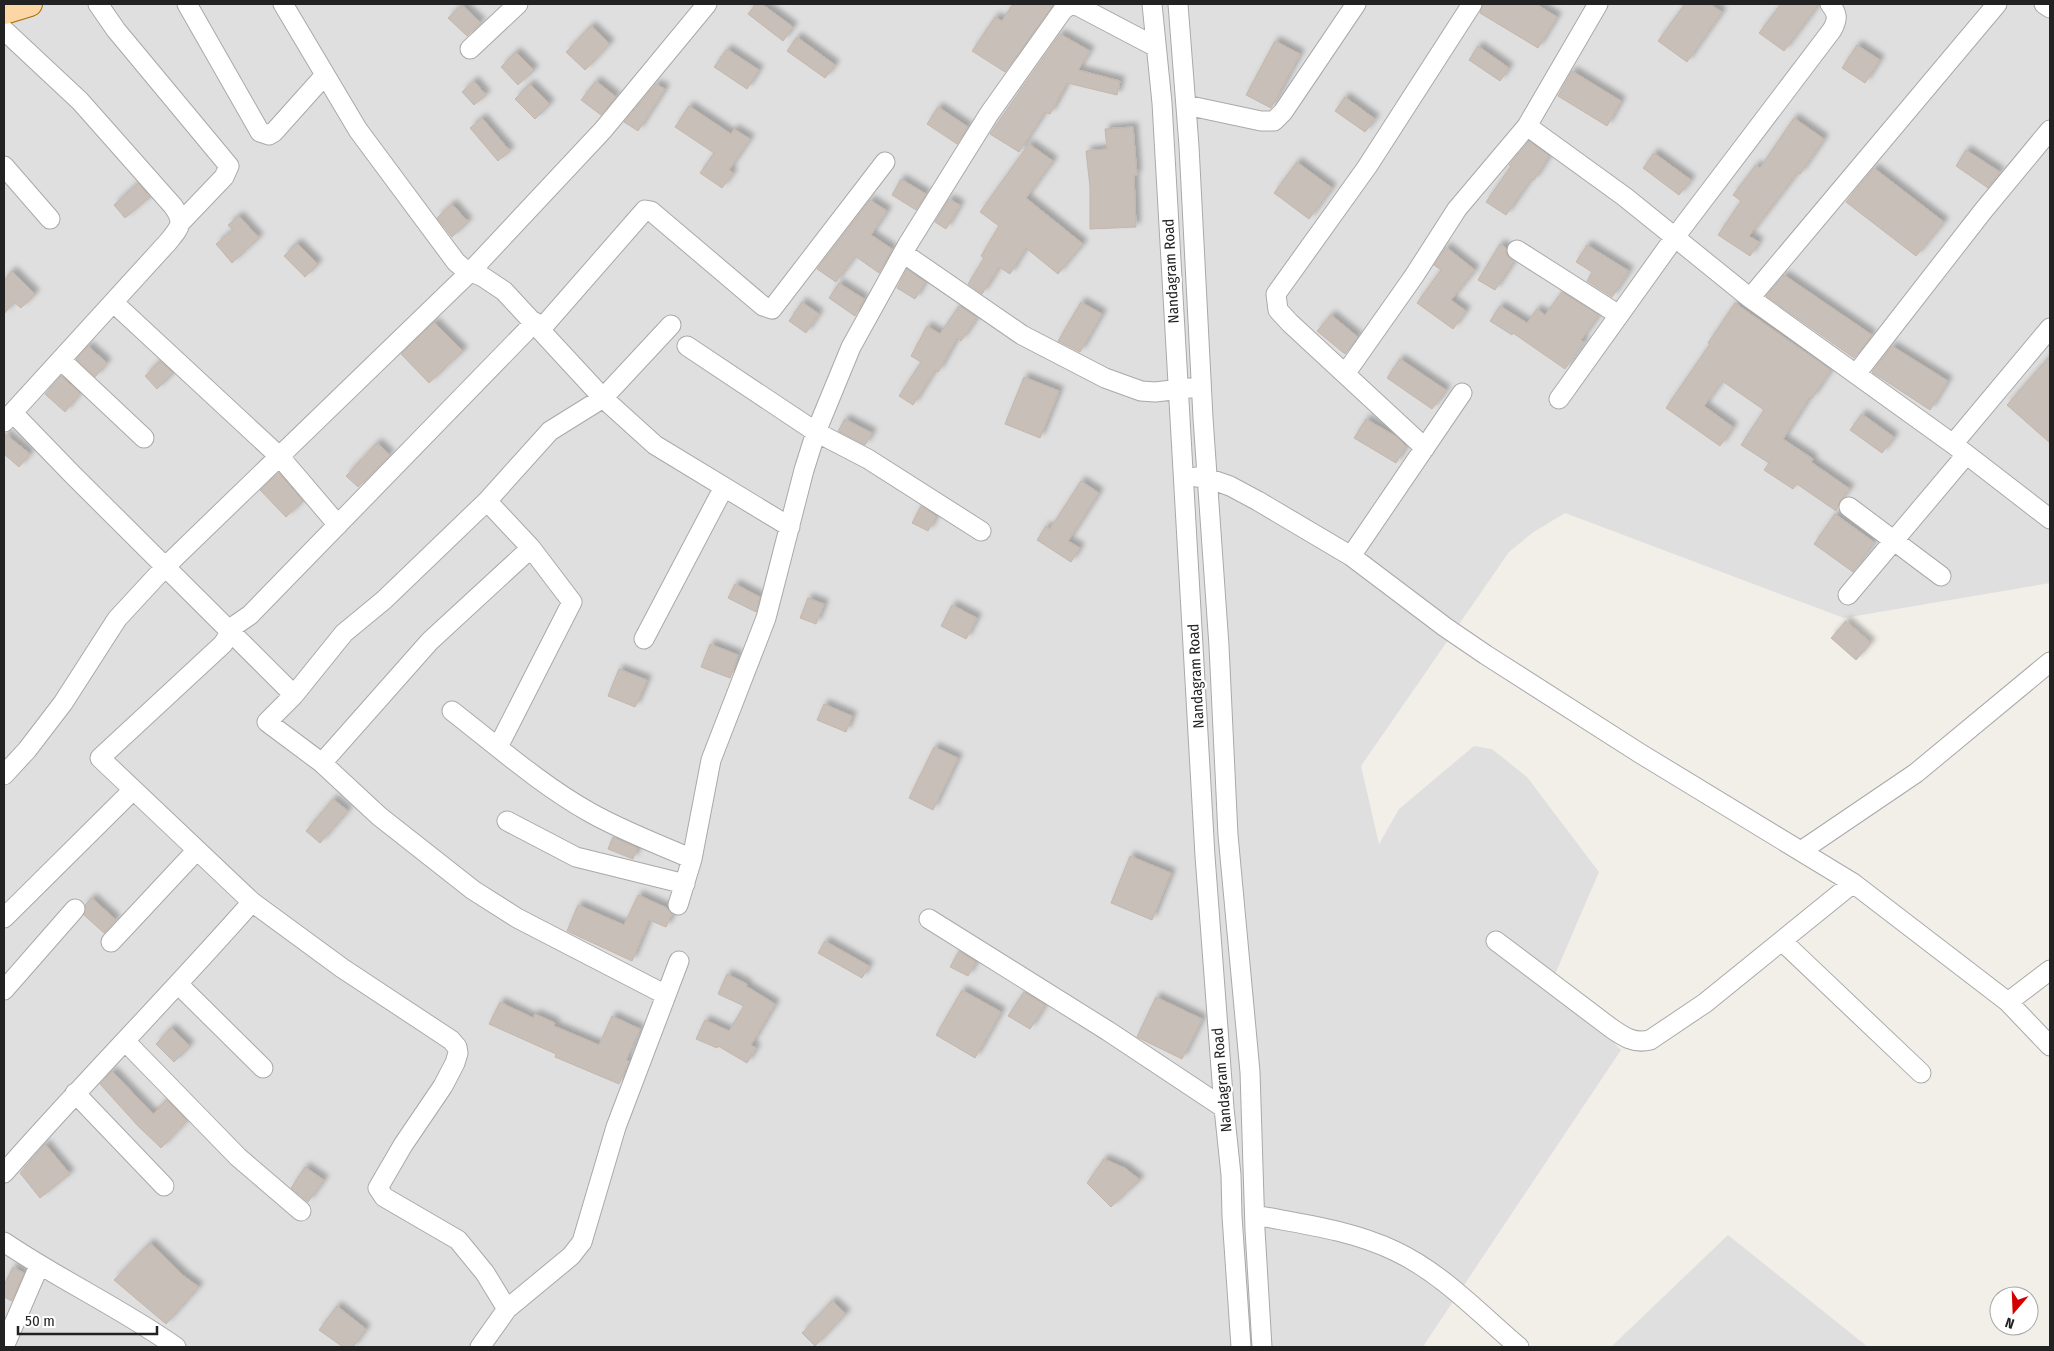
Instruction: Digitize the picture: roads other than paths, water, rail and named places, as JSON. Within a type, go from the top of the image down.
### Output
[{"type":"main road","points":[[4,12],[30,4]]},
{"type":"street","points":[[98,4],[116,30],[229,166],[224,177],[181,222],[168,242],[114,303],[7,416],[165,567],[294,695]]},
{"type":"street","points":[[187,4],[260,132],[269,135],[274,132],[324,75]]},
{"type":"street","points":[[283,4],[358,130],[456,262],[504,291],[603,398],[655,445],[790,527]]},
{"type":"street","points":[[470,50],[518,4]]},
{"type":"street","points":[[4,775],[27,750],[63,703],[117,619],[165,567],[470,272],[603,130],[707,4]]},
{"type":"street","name":"Nandagram Road","points":[[1152,4],[1162,102],[1206,856],[1224,1108],[1231,1175],[1241,1347]]},
{"type":"street","name":"Nandagram Road","points":[[1178,4],[1186,105],[1201,387],[1219,646],[1228,836],[1250,1072],[1262,1347]]},
{"type":"street","points":[[1186,105],[1261,122],[1274,121],[1283,112],[1356,4]]},
{"type":"street","points":[[1425,448],[1278,310],[1276,294],[1367,167],[1472,4]]},
{"type":"street","points":[[1345,374],[1414,276],[1457,209],[1527,126],[1598,4]]},
{"type":"street","points":[[1559,399],[1675,237],[1832,30],[1837,21],[1837,12],[1830,4]]},
{"type":"street","points":[[1750,298],[1997,4]]},
{"type":"street","points":[[2044,4],[2050,8]]},
{"type":"street","points":[[678,905],[692,859],[711,760],[766,618],[804,470],[816,432],[851,347],[903,254],[989,114],[1063,10],[1070,5],[1078,6],[1156,47]]},
{"type":"street","points":[[4,30],[80,101],[172,206],[180,216],[181,222]]},
{"type":"street","points":[[1527,126],[1625,197],[1750,298],[1959,449],[2050,519]]},
{"type":"street","points":[[1856,374],[1983,211],[2050,130]]},
{"type":"street","points":[[507,1309],[485,1273],[458,1240],[384,1197],[378,1188],[403,1145],[443,1086],[455,1063],[458,1054],[457,1047],[451,1040],[342,968],[252,902],[100,758],[223,644],[234,626],[250,615],[538,326],[645,210],[651,211],[763,306],[772,309],[884,162]]},
{"type":"street","points":[[4,166],[50,219]]},
{"type":"street","points":[[1516,250],[1619,316]]},
{"type":"street","points":[[903,254],[1022,335],[1105,378],[1142,390],[1155,392],[1201,387]]},
{"type":"street","points":[[114,303],[280,457],[338,525]]},
{"type":"street","points":[[666,996],[517,918],[473,890],[379,816],[322,764],[267,722],[294,695],[344,634],[384,600],[487,501],[550,431],[603,398],[671,325]]},
{"type":"street","points":[[1848,595],[1894,540],[1959,449],[2050,328]]},
{"type":"street","points":[[687,346],[816,432],[868,459],[981,531]]},
{"type":"street","points":[[61,360],[144,438]]},
{"type":"street","points":[[1351,556],[1462,393]]},
{"type":"street","points":[[1185,476],[1207,478],[1230,486],[1258,500],[1351,556],[1445,628],[1486,655],[1641,754],[1853,884],[2008,1002],[2050,1046]]},
{"type":"street","points":[[644,639],[724,487]]},
{"type":"street","points":[[487,501],[531,548],[572,602],[498,747]]},
{"type":"street","points":[[1850,507],[1941,576]]},
{"type":"street","points":[[322,764],[430,640],[531,548]]},
{"type":"street","points":[[1801,851],[1916,772],[2050,662]]},
{"type":"street","points":[[452,711],[538,778],[591,813],[692,859]]},
{"type":"street","points":[[4,918],[133,790]]},
{"type":"street","points":[[508,821],[576,857],[684,884]]},
{"type":"street","points":[[111,942],[196,851]]},
{"type":"street","points":[[1496,941],[1617,1032],[1640,1042],[1650,1040],[1705,1003],[1853,884]]},
{"type":"street","points":[[4,1173],[75,1093],[252,902]]},
{"type":"street","points":[[4,990],[76,909]]},
{"type":"street","points":[[929,919],[1108,1031],[1224,1108]]},
{"type":"street","points":[[1782,941],[1921,1073]]},
{"type":"street","points":[[1213,959],[1239,957]]},
{"type":"street","points":[[480,1347],[507,1309],[572,1256],[582,1242],[616,1127],[679,961]]},
{"type":"street","points":[[2008,1002],[2050,970]]},
{"type":"street","points":[[178,984],[263,1068]]},
{"type":"street","points":[[125,1041],[238,1157],[301,1211]]},
{"type":"street","points":[[75,1093],[164,1186]]},
{"type":"street","points":[[1255,1216],[1332,1230],[1367,1239],[1396,1252],[1437,1276],[1519,1347]]},
{"type":"street","points":[[4,1242],[39,1266],[96,1296],[176,1347]]},
{"type":"street","points":[[4,1347],[39,1266]]}]
